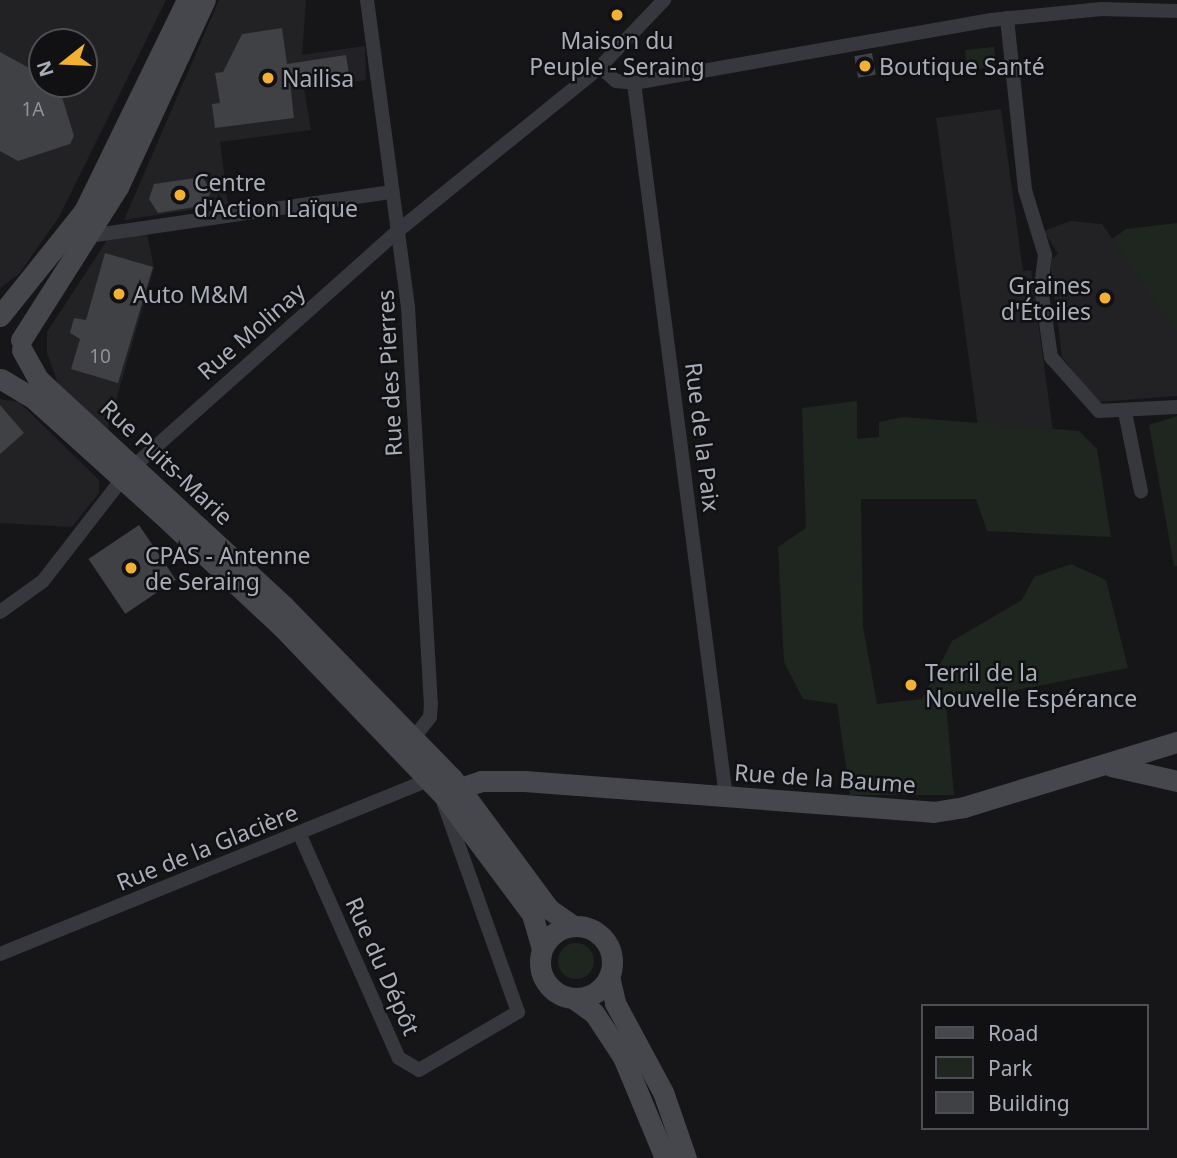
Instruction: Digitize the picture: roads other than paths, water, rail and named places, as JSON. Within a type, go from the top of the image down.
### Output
[{"type":"street","points":[[0,318],[84,211],[187,0]]},
{"type":"street","points":[[0,379],[19,364],[22,345],[128,167],[205,0]]},
{"type":"street","name":"Rue des Pierres","points":[[367,0],[392,192],[400,230],[432,703],[430,717],[412,740]]},
{"type":"street","name":"Rue Molinay","points":[[0,612],[36,589],[128,472],[400,230],[600,67],[664,0]]},
{"type":"street","points":[[600,67],[616,81],[634,83],[1007,19],[1101,9],[1177,11]]},
{"type":"street","points":[[1007,19],[1025,190],[1045,256],[1041,287],[1051,357],[1099,411],[1177,407]]},
{"type":"street","name":"Rue de la Paix","points":[[634,83],[726,797]]},
{"type":"street","points":[[89,236],[392,192]]},
{"type":"street","name":"Rue Puits-Marie","points":[[0,318],[22,345],[38,379],[429,780],[452,792]]},
{"type":"street","name":"Rue Puits-Marie","points":[[0,379],[34,398],[128,472],[284,606],[412,740],[452,792]]},
{"type":"street","points":[[1125,411],[1141,491]]},
{"type":"street","name":"Rue de la Baume","points":[[452,792],[505,780],[933,812],[1177,742]]},
{"type":"street","points":[[1095,766],[1137,769],[1177,781]]},
{"type":"street","name":"Rue de la Glacière","points":[[0,954],[300,835],[429,780]]},
{"type":"street","points":[[452,792],[544,904],[573,926],[597,932],[605,941],[615,1003],[663,1092],[686,1158]]},
{"type":"street","points":[[452,792],[532,914],[542,949],[540,967],[548,985],[594,1013],[617,1047],[665,1158]]},
{"type":"street","name":"Rue du Dépôt","points":[[300,835],[403,1064],[424,1069],[515,1017],[517,1005],[452,792]]},
{"type":"street","points":[[542,949],[554,934],[573,926]]},
{"type":"street","points":[[573,998],[593,992],[609,976]]},
{"type":"place","name":"Maison du Peuple - Seraing","points":[[617,15]]},
{"type":"place","name":"Boutique Santé","points":[[865,66]]},
{"type":"place","name":"Nailisa","points":[[268,78]]},
{"type":"place","name":"Centre d'Action Laïque","points":[[180,195]]},
{"type":"place","name":"Auto M&M","points":[[119,294]]},
{"type":"place","name":"Graines d'Étoiles","points":[[1105,298]]},
{"type":"place","name":"CPAS - Antenne de Seraing","points":[[131,568]]},
{"type":"place","name":"Terril de la Nouvelle Espérance","points":[[911,685]]}]
